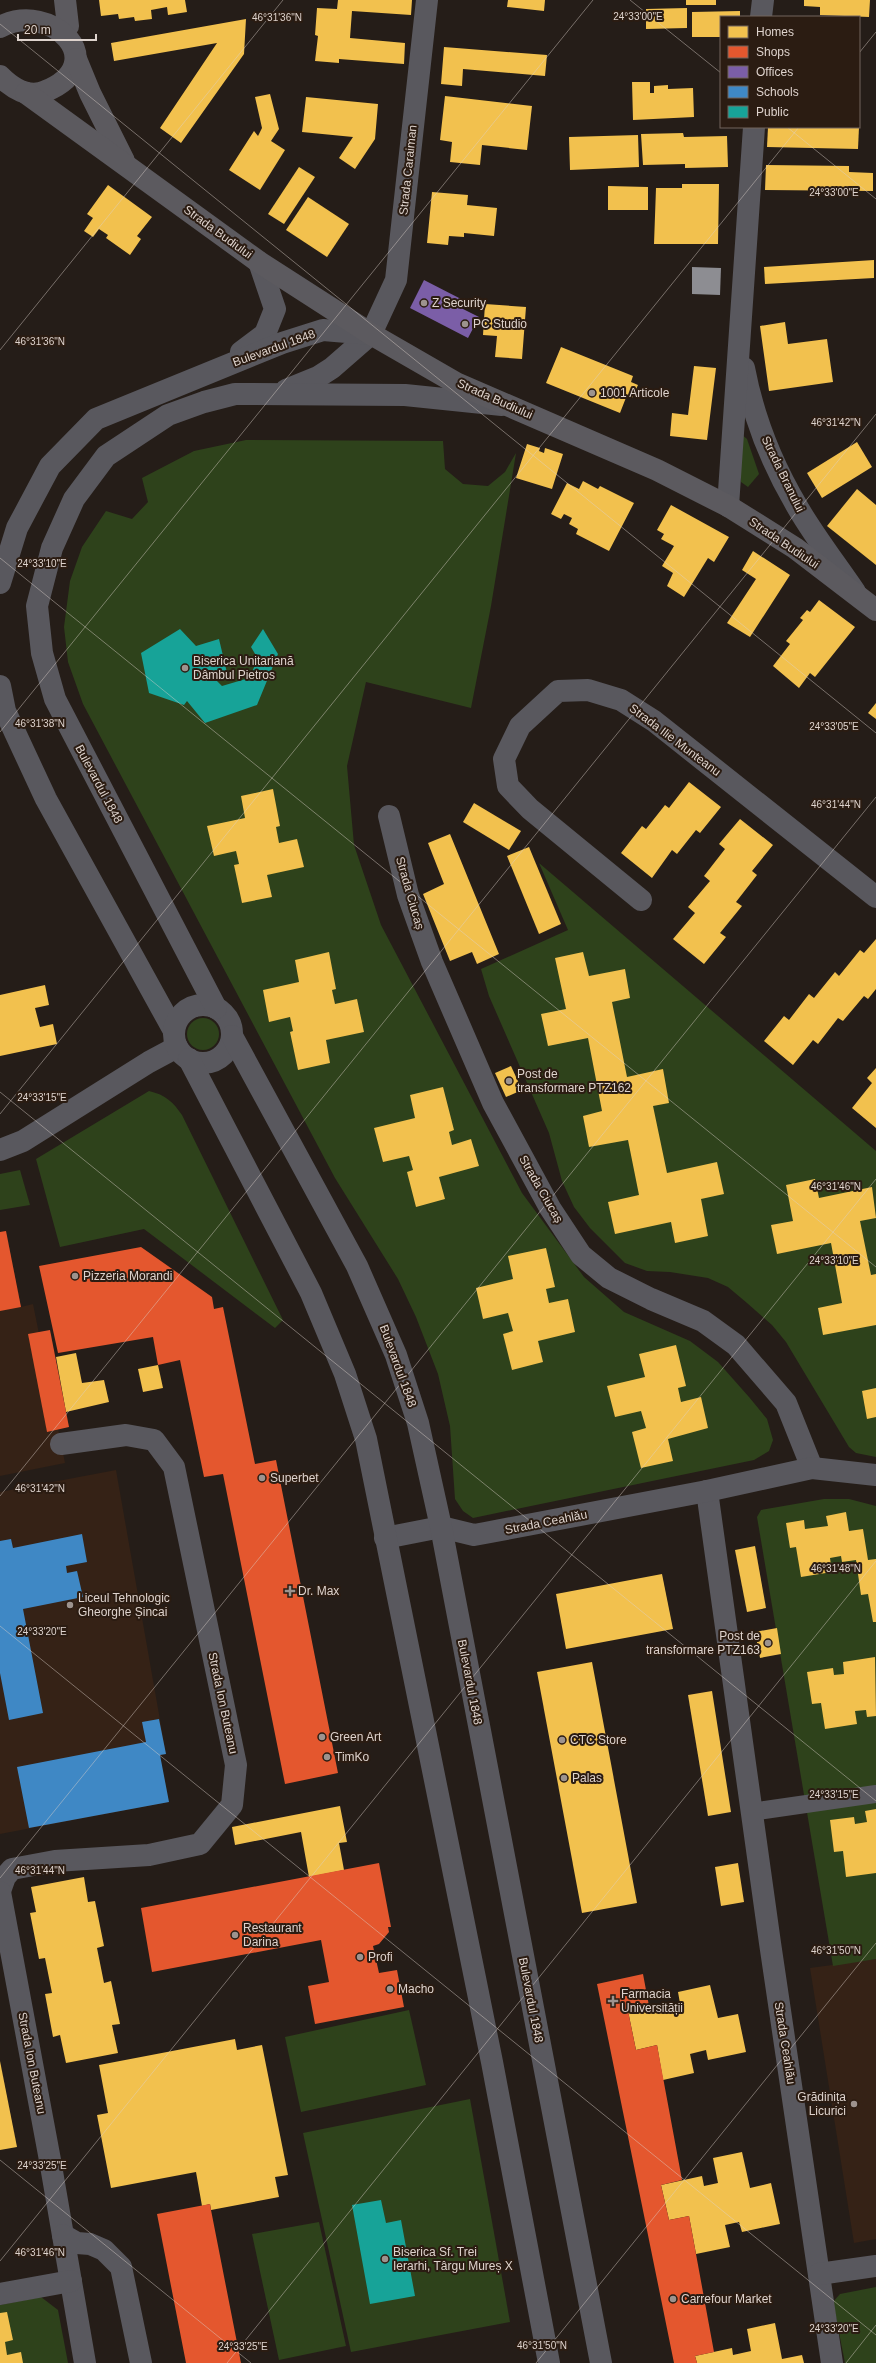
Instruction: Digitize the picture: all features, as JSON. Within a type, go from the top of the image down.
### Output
[{"type":"main road","points":[[65,0],[68,26]]},
{"type":"main road","points":[[0,27],[9,17],[27,5],[56,15],[68,26]]},
{"type":"main road","name":"Strada Budiului","points":[[68,26],[75,42],[76,59],[92,99],[126,166]]},
{"type":"main road","points":[[26,93],[43,92],[58,86],[70,74],[76,59]]},
{"type":"main road","name":"Strada Budiului","points":[[0,76],[11,87],[26,93],[259,262],[371,334],[456,383],[657,470],[728,506],[795,548],[876,610]]},
{"type":"street","name":"Strada Caraiman","points":[[371,334],[396,280],[427,0]]},
{"type":"street","points":[[761,16],[762,0]]},
{"type":"street","name":"Strada Branului","points":[[728,506],[754,128]]},
{"type":"street","points":[[218,369],[265,334],[275,309],[259,262]]},
{"type":"street","name":"Bulevardul 1848","points":[[0,583],[17,528],[50,466],[96,419],[282,343],[324,330],[371,334]]},
{"type":"street","name":"Bulevardul 1848","points":[[216,1008],[55,699],[42,653],[37,606],[52,548],[74,499],[106,456],[168,415],[235,394],[276,394],[318,377],[348,356],[371,334]]},
{"type":"street","name":"Strada Branului","points":[[739,340],[749,393],[767,443],[798,508],[857,595]]},
{"type":"street","points":[[276,394],[405,395],[508,405]]},
{"type":"street","points":[[0,686],[5,711],[46,799],[180,1046],[311,1293],[345,1374],[366,1439],[492,2062],[549,2363]]},
{"type":"street","name":"Strada Ilie Munteanu","points":[[641,900],[530,809],[508,786],[504,759],[520,726],[558,691],[588,690],[621,700],[654,721],[876,897]]},
{"type":"street","name":"Strada Ciucaș","points":[[389,816],[408,895],[432,962],[493,1102],[550,1208],[582,1255],[609,1278],[650,1299],[703,1321],[736,1345],[786,1403],[812,1468]]},
{"type":"street","points":[[206,1004],[216,1008],[228,1020],[232,1036],[228,1047],[221,1056],[211,1062],[200,1063],[180,1046],[181,1015],[194,1006],[206,1004]]},
{"type":"street","name":"Bulevardul 1848","points":[[232,1036],[357,1266],[396,1355],[418,1423],[441,1528],[601,2363]]},
{"type":"street","points":[[0,1150],[23,1141],[149,1062],[180,1046]]},
{"type":"street","name":"Strada Ion Buteanu","points":[[61,1444],[126,1435],[154,1440],[174,1467],[236,1765],[232,1805],[200,1844],[149,1855],[55,1861],[12,1869],[1,1883],[85,2363]]},
{"type":"street","name":"Strada Ceahlău","points":[[385,1538],[441,1528],[474,1535],[707,1491],[812,1468],[876,1475]]},
{"type":"street","name":"Strada Ceahlău","points":[[707,1491],[770,1943],[832,2363]]},
{"type":"street","points":[[752,1812],[876,1794]]},
{"type":"street","points":[[63,2235],[77,2243],[90,2244],[104,2250],[121,2266],[141,2363]]},
{"type":"street","points":[[819,2274],[876,2266]]},
{"type":"street","points":[[0,2294],[70,2281]]},
{"type":"shaded area","points":[[6,1231],[21,1307],[33,1304],[65,1463],[0,1476],[0,1232]]},
{"type":"shaded area","name":"Liceul Tehnologic Gheorghe Șincai","points":[[116,1470],[166,1754],[160,1756],[169,1802],[0,1834],[0,1492]]},
{"type":"shaded area","name":"Grădinița Licurici","points":[[876,1959],[876,2239],[854,2243],[810,1968]]},
{"type":"green space","points":[[741,434],[747,439],[759,474],[748,487],[741,482]]},
{"type":"green space","points":[[246,440],[443,441],[445,469],[463,484],[488,486],[505,472],[516,453],[491,606],[471,708],[366,682],[347,766],[354,845],[381,925],[522,1193],[584,1277],[624,1312],[690,1341],[718,1362],[749,1397],[767,1419],[773,1440],[769,1451],[754,1460],[473,1518],[463,1511],[455,1499],[450,1426],[438,1374],[416,1317],[398,1279],[335,1178],[83,704],[68,662],[64,627],[70,581],[82,547],[106,511],[132,519],[148,502],[142,478],[194,451]]},
{"type":"green space","points":[[539,863],[876,1151],[876,1457],[856,1453],[849,1447],[786,1342],[772,1325],[728,1287],[708,1278],[670,1272],[647,1271],[625,1263],[590,1228],[574,1207],[562,1181],[549,1133],[489,996],[481,969],[568,930]]},
{"type":"green space","points":[[200,1018],[206,1018],[216,1025],[219,1034],[218,1040],[212,1047],[206,1050],[200,1050],[190,1043],[187,1037],[187,1031],[194,1021]]},
{"type":"green space","points":[[149,1091],[168,1100],[182,1115],[283,1320],[275,1328],[144,1229],[60,1247],[36,1159]]},
{"type":"green space","points":[[20,1170],[30,1205],[0,1210],[0,1174]]},
{"type":"green space","points":[[824,1499],[849,1499],[876,1506],[876,1959],[833,1966],[757,1517],[761,1510]]},
{"type":"green space","points":[[409,2010],[426,2085],[301,2112],[285,2037]]},
{"type":"green space","points":[[470,2099],[510,2322],[351,2352],[303,2133]]},
{"type":"green space","points":[[319,2222],[346,2346],[279,2360],[252,2234]]},
{"type":"green space","points":[[876,2287],[876,2363],[845,2363],[833,2302],[840,2294]]},
{"type":"green space","points":[[41,2297],[58,2310],[68,2363],[0,2363],[0,2305]]},
{"type":"building: Homes","points":[[99,0],[185,0],[187,12],[168,15],[167,7],[151,10],[152,19],[135,21],[134,17],[119,19],[118,14],[101,16]]},
{"type":"building: Homes","points":[[338,0],[412,0],[411,15],[352,11],[350,38],[405,43],[404,64],[339,59],[339,63],[315,61],[318,36],[315,35],[317,8],[337,9]]},
{"type":"building: Homes","points":[[508,0],[545,0],[544,11],[507,7]]},
{"type":"building: Homes","points":[[686,0],[716,0],[716,5],[686,5]]},
{"type":"building: Homes","points":[[804,0],[870,0],[869,17],[820,15],[820,7],[804,6]]},
{"type":"building: Homes","points":[[687,8],[687,28],[646,29],[646,9]]},
{"type":"building: Homes","points":[[740,11],[740,16],[720,16],[720,37],[692,37],[692,12]]},
{"type":"building: Homes","points":[[246,19],[244,54],[181,143],[160,128],[217,43],[114,61],[111,43]]},
{"type":"building: Homes","points":[[444,47],[547,55],[545,76],[463,69],[462,86],[441,84]]},
{"type":"building: Homes","points":[[632,82],[650,82],[650,93],[654,93],[654,86],[668,85],[668,89],[693,88],[694,117],[633,120]]},
{"type":"building: Homes","points":[[270,94],[279,129],[271,141],[285,150],[260,190],[229,170],[254,131],[258,136],[262,128],[255,97]]},
{"type":"building: Homes","points":[[445,96],[532,106],[527,150],[482,145],[480,165],[450,162],[452,142],[440,140]]},
{"type":"building: Homes","points":[[306,97],[378,104],[375,139],[355,169],[339,158],[353,137],[302,132]]},
{"type":"building: Homes","points":[[768,128],[859,128],[858,149],[767,147]]},
{"type":"building: Homes","points":[[683,133],[684,137],[727,136],[728,167],[685,168],[685,164],[643,165],[641,134]]},
{"type":"building: Homes","points":[[638,135],[639,167],[570,170],[569,137]]},
{"type":"building: Homes","points":[[766,165],[849,166],[849,172],[873,173],[873,191],[765,190]]},
{"type":"building: Homes","points":[[299,167],[315,177],[284,224],[268,214]]},
{"type":"building: Homes","points":[[682,184],[719,184],[718,244],[654,244],[656,188],[682,188]]},
{"type":"building: Homes","points":[[108,185],[152,217],[137,236],[141,239],[130,255],[106,238],[108,235],[99,229],[93,237],[84,231],[93,218],[87,214]]},
{"type":"building: Homes","points":[[608,186],[648,187],[648,210],[608,210]]},
{"type":"building: Homes","points":[[432,192],[468,195],[467,205],[497,208],[494,236],[464,233],[464,237],[449,236],[448,245],[427,243]]},
{"type":"building: Homes","points":[[308,197],[349,224],[327,257],[286,230]]},
{"type":"building: Homes","points":[[874,260],[874,278],[765,284],[764,267]]},
{"type":"building: Homes","points":[[485,304],[526,307],[522,359],[495,357],[497,336],[483,335]]},
{"type":"building: Homes","points":[[785,322],[788,344],[827,339],[833,382],[769,391],[760,326]]},
{"type":"building: Homes","points":[[561,347],[633,376],[631,382],[638,385],[632,398],[627,395],[620,413],[546,383]]},
{"type":"building: Homes","points":[[694,366],[716,368],[707,440],[670,436],[672,413],[688,415]]},
{"type":"building: Homes","points":[[857,442],[872,467],[822,498],[807,473]]},
{"type":"building: Homes","points":[[527,444],[540,448],[539,451],[544,453],[545,448],[563,454],[552,489],[516,478]]},
{"type":"building: Homes","points":[[583,481],[598,489],[600,486],[634,503],[609,551],[576,534],[578,529],[569,524],[572,518],[564,514],[561,519],[551,514],[567,483],[579,489]]},
{"type":"building: Homes","points":[[857,489],[876,505],[876,565],[827,526]]},
{"type":"building: Homes","points":[[671,505],[729,537],[714,562],[708,558],[684,597],[667,586],[673,573],[662,566],[674,546],[661,539],[664,534],[657,530]]},
{"type":"building: Homes","points":[[753,551],[790,575],[750,637],[727,623],[756,579],[742,570]]},
{"type":"building: Homes","points":[[819,600],[855,627],[815,677],[810,673],[799,688],[773,666],[790,644],[786,641],[803,620],[800,618],[807,610],[810,612]]},
{"type":"building: Homes","points":[[876,703],[876,719],[868,713]]},
{"type":"building: Homes","points":[[689,782],[721,807],[700,833],[696,830],[677,854],[672,850],[652,878],[621,853],[642,826],[646,829],[665,805],[669,808]]},
{"type":"building: Homes","points":[[273,789],[280,826],[276,827],[279,843],[297,839],[304,867],[267,875],[272,897],[242,903],[234,865],[239,864],[236,851],[214,856],[207,826],[245,818],[241,796]]},
{"type":"building: Homes","points":[[474,803],[521,831],[509,850],[463,822]]},
{"type":"building: Homes","points":[[740,819],[773,845],[752,871],[757,875],[736,902],[742,906],[720,933],[726,937],[704,964],[673,939],[695,913],[688,907],[710,881],[704,876],[725,849],[719,844]]},
{"type":"building: Homes","points":[[450,834],[499,954],[477,964],[472,952],[450,961],[423,894],[444,884],[428,843]]},
{"type":"building: Homes","points":[[529,847],[561,924],[539,934],[507,856]]},
{"type":"building: Homes","points":[[876,939],[876,989],[868,999],[864,996],[843,1021],[838,1018],[818,1044],[813,1040],[793,1065],[764,1041],[784,1016],[789,1020],[809,994],[814,998],[835,972],[839,976],[860,950],[864,953]]},
{"type":"building: Homes","points":[[329,952],[336,989],[332,990],[335,1004],[357,999],[364,1032],[326,1040],[330,1063],[298,1070],[290,1032],[293,1031],[290,1017],[269,1022],[263,990],[299,982],[295,960]]},
{"type":"building: Homes","points":[[583,952],[589,976],[625,969],[630,998],[612,1002],[627,1077],[663,1069],[669,1103],[653,1106],[667,1173],[717,1162],[724,1194],[701,1199],[708,1236],[675,1243],[671,1222],[615,1234],[608,1202],[639,1195],[628,1140],[589,1147],[583,1116],[602,1111],[588,1038],[548,1046],[541,1014],[566,1009],[555,958]]},
{"type":"building: Homes","points":[[45,985],[49,1005],[35,1008],[40,1027],[53,1024],[57,1044],[0,1056],[0,995]]},
{"type":"building: Homes","name":"Post de transformare PTZ162","points":[[511,1066],[522,1090],[506,1097],[495,1073]]},
{"type":"building: Homes","points":[[876,1068],[876,1128],[852,1108],[872,1083],[867,1078]]},
{"type":"building: Homes","points":[[443,1087],[454,1130],[449,1132],[452,1145],[471,1139],[479,1166],[439,1177],[445,1199],[416,1207],[407,1172],[413,1170],[409,1156],[383,1162],[374,1128],[415,1118],[410,1095]]},
{"type":"building: Homes","points":[[815,1179],[819,1198],[872,1187],[876,1218],[860,1221],[871,1275],[876,1274],[876,1325],[823,1335],[818,1308],[842,1303],[831,1243],[777,1254],[771,1225],[793,1221],[786,1185]]},
{"type":"building: Homes","points":[[546,1248],[555,1287],[546,1289],[549,1303],[568,1299],[575,1332],[538,1341],[543,1362],[512,1370],[503,1334],[513,1331],[508,1313],[483,1319],[476,1288],[513,1279],[508,1256]]},
{"type":"building: Homes","points":[[676,1345],[686,1386],[678,1388],[681,1402],[701,1397],[708,1428],[668,1439],[673,1461],[641,1468],[632,1432],[646,1428],[641,1411],[615,1417],[607,1386],[645,1377],[639,1354]]},
{"type":"building: Homes","points":[[76,1353],[82,1383],[104,1380],[109,1402],[66,1412],[56,1357]]},
{"type":"building: Homes","points":[[158,1365],[163,1388],[143,1392],[138,1369]]},
{"type":"building: Homes","points":[[876,1388],[876,1417],[867,1419],[862,1391]]},
{"type":"building: Homes","points":[[846,1512],[849,1531],[863,1529],[868,1560],[876,1559],[876,1622],[873,1622],[868,1594],[861,1595],[856,1560],[842,1562],[841,1556],[830,1558],[832,1572],[801,1577],[796,1547],[790,1548],[786,1523],[804,1520],[805,1529],[828,1526],[826,1516]]},
{"type":"building: Homes","points":[[755,1546],[766,1608],[747,1612],[735,1550]]},
{"type":"building: Homes","points":[[662,1574],[673,1629],[566,1649],[556,1594]]},
{"type":"building: Homes","name":"Post de transformare PTZ163","points":[[777,1628],[781,1654],[760,1658],[755,1632]]},
{"type":"building: Homes","points":[[875,1657],[876,1716],[867,1717],[866,1710],[855,1711],[857,1724],[825,1729],[821,1703],[812,1704],[807,1672],[833,1668],[834,1675],[844,1674],[843,1662]]},
{"type":"building: Homes","points":[[592,1662],[637,1903],[582,1913],[537,1672]]},
{"type":"building: Homes","points":[[712,1691],[731,1812],[708,1816],[688,1695]]},
{"type":"building: Homes","points":[[340,1806],[347,1842],[339,1843],[344,1870],[309,1877],[301,1832],[235,1845],[232,1827]]},
{"type":"building: Homes","points":[[876,1809],[876,1873],[846,1877],[843,1851],[834,1852],[830,1820],[854,1817],[855,1824],[867,1822],[865,1811]]},
{"type":"building: Homes","points":[[738,1863],[744,1902],[721,1906],[715,1867]]},
{"type":"building: Homes","points":[[84,1877],[88,1902],[95,1901],[104,1946],[97,1948],[104,1983],[111,1981],[120,2024],[112,2025],[118,2053],[66,2063],[60,2035],[53,2037],[45,1994],[52,1993],[45,1958],[39,1959],[30,1913],[36,1912],[31,1887]]},
{"type":"building: Homes","points":[[710,1985],[718,2018],[738,2014],[746,2052],[708,2060],[706,2050],[690,2054],[694,2073],[663,2080],[657,2045],[636,2050],[628,2011],[666,2003],[668,2013],[681,2009],[678,1992]]},
{"type":"building: Homes","points":[[235,2039],[237,2050],[262,2045],[288,2175],[275,2177],[279,2197],[211,2210],[210,2204],[202,2206],[196,2172],[111,2188],[97,2115],[108,2113],[99,2065]]},
{"type":"building: Homes","points":[[0,2061],[17,2147],[0,2150]]},
{"type":"building: Homes","points":[[742,2152],[750,2188],[771,2183],[780,2224],[742,2232],[739,2222],[725,2225],[730,2247],[696,2254],[689,2216],[669,2220],[661,2185],[702,2176],[704,2186],[718,2183],[713,2158]]},
{"type":"building: Homes","points":[[7,2312],[13,2340],[5,2342],[7,2355],[21,2352],[23,2363],[0,2363],[0,2313]]},
{"type":"building: Homes","points":[[775,2323],[782,2359],[802,2355],[804,2363],[697,2363],[695,2356],[732,2348],[733,2355],[751,2351],[747,2329]]},
{"type":"building: Shops","points":[[6,1231],[21,1307],[0,1311],[0,1232]]},
{"type":"building: Shops","points":[[141,1247],[212,1297],[214,1309],[223,1307],[255,1464],[276,1460],[338,1773],[285,1784],[223,1474],[204,1477],[180,1360],[158,1365],[153,1337],[58,1353],[39,1266]]},
{"type":"building: Shops","points":[[50,1330],[69,1427],[47,1432],[28,1334]]},
{"type":"building: Shops","points":[[379,1863],[391,1927],[388,1927],[389,1932],[379,1944],[373,1946],[379,1973],[397,1970],[404,2007],[315,2024],[308,1986],[329,1982],[321,1940],[152,1972],[141,1908]]},
{"type":"building: Shops","points":[[643,1974],[649,2006],[628,2011],[636,2050],[657,2045],[682,2180],[661,2185],[669,2220],[689,2216],[714,2352],[695,2356],[697,2363],[674,2363],[597,1984]]},
{"type":"building: Shops","points":[[210,2204],[241,2363],[186,2363],[157,2214]]},
{"type":"building: Offices","points":[[424,280],[461,299],[457,306],[479,317],[468,338],[410,308]]},
{"type":"building: Schools","points":[[82,1534],[87,1562],[66,1566],[67,1573],[77,1571],[83,1597],[23,1609],[43,1713],[9,1720],[0,1673],[0,1541],[11,1539],[13,1548]]},
{"type":"building: Schools","points":[[159,1719],[166,1754],[160,1755],[169,1802],[29,1828],[17,1767],[146,1742],[142,1722]]},
{"type":"building: Public","name":"Biserica Unitariană Dâmbul Pietros","points":[[180,629],[196,646],[219,639],[228,677],[216,680],[222,686],[249,678],[258,659],[251,647],[263,629],[278,654],[257,705],[205,723],[187,701],[184,705],[149,693],[141,653]]},
{"type":"building: Public","name":"Biserica Sf. Trei Ierarhi, Târgu Mureș X","points":[[381,2200],[386,2223],[401,2220],[415,2296],[370,2304],[352,2205]]},
{"type":"building: Industry","points":[[692,267],[721,268],[720,295],[692,294]]},
{"type":"place","name":"Z Security","points":[[424,303]]},
{"type":"place","name":"PC Studio","points":[[465,324]]},
{"type":"place","name":"1001 Articole","points":[[592,393]]},
{"type":"place","name":"Biserica Unitariană Dâmbul Pietros","points":[[185,668]]},
{"type":"place","name":"Post de transformare PTZ162","points":[[509,1081]]},
{"type":"place","name":"Pizzeria Morandi","points":[[75,1276]]},
{"type":"place","name":"Superbet","points":[[262,1478]]},
{"type":"place","name":"Dr. Max","points":[[290,1591]]},
{"type":"place","name":"Liceul Tehnologic Gheorghe Șincai","points":[[70,1605]]},
{"type":"place","name":"Post de transformare PTZ163","points":[[768,1643]]},
{"type":"place","name":"Green Art","points":[[322,1737]]},
{"type":"place","name":"CTC Store","points":[[562,1740]]},
{"type":"place","name":"TimKo","points":[[327,1757]]},
{"type":"place","name":"Palas","points":[[564,1778]]},
{"type":"place","name":"Restaurant Darina","points":[[235,1935]]},
{"type":"place","name":"Profi","points":[[360,1957]]},
{"type":"place","name":"Macho","points":[[390,1989]]},
{"type":"place","name":"Farmacia Universității","points":[[613,2001]]},
{"type":"place","name":"Grădinița Licurici","points":[[854,2104]]},
{"type":"place","name":"Biserica Sf. Trei Ierarhi, Târgu Mureș X","points":[[385,2259]]},
{"type":"place","name":"Carrefour Market","points":[[673,2299]]}]
